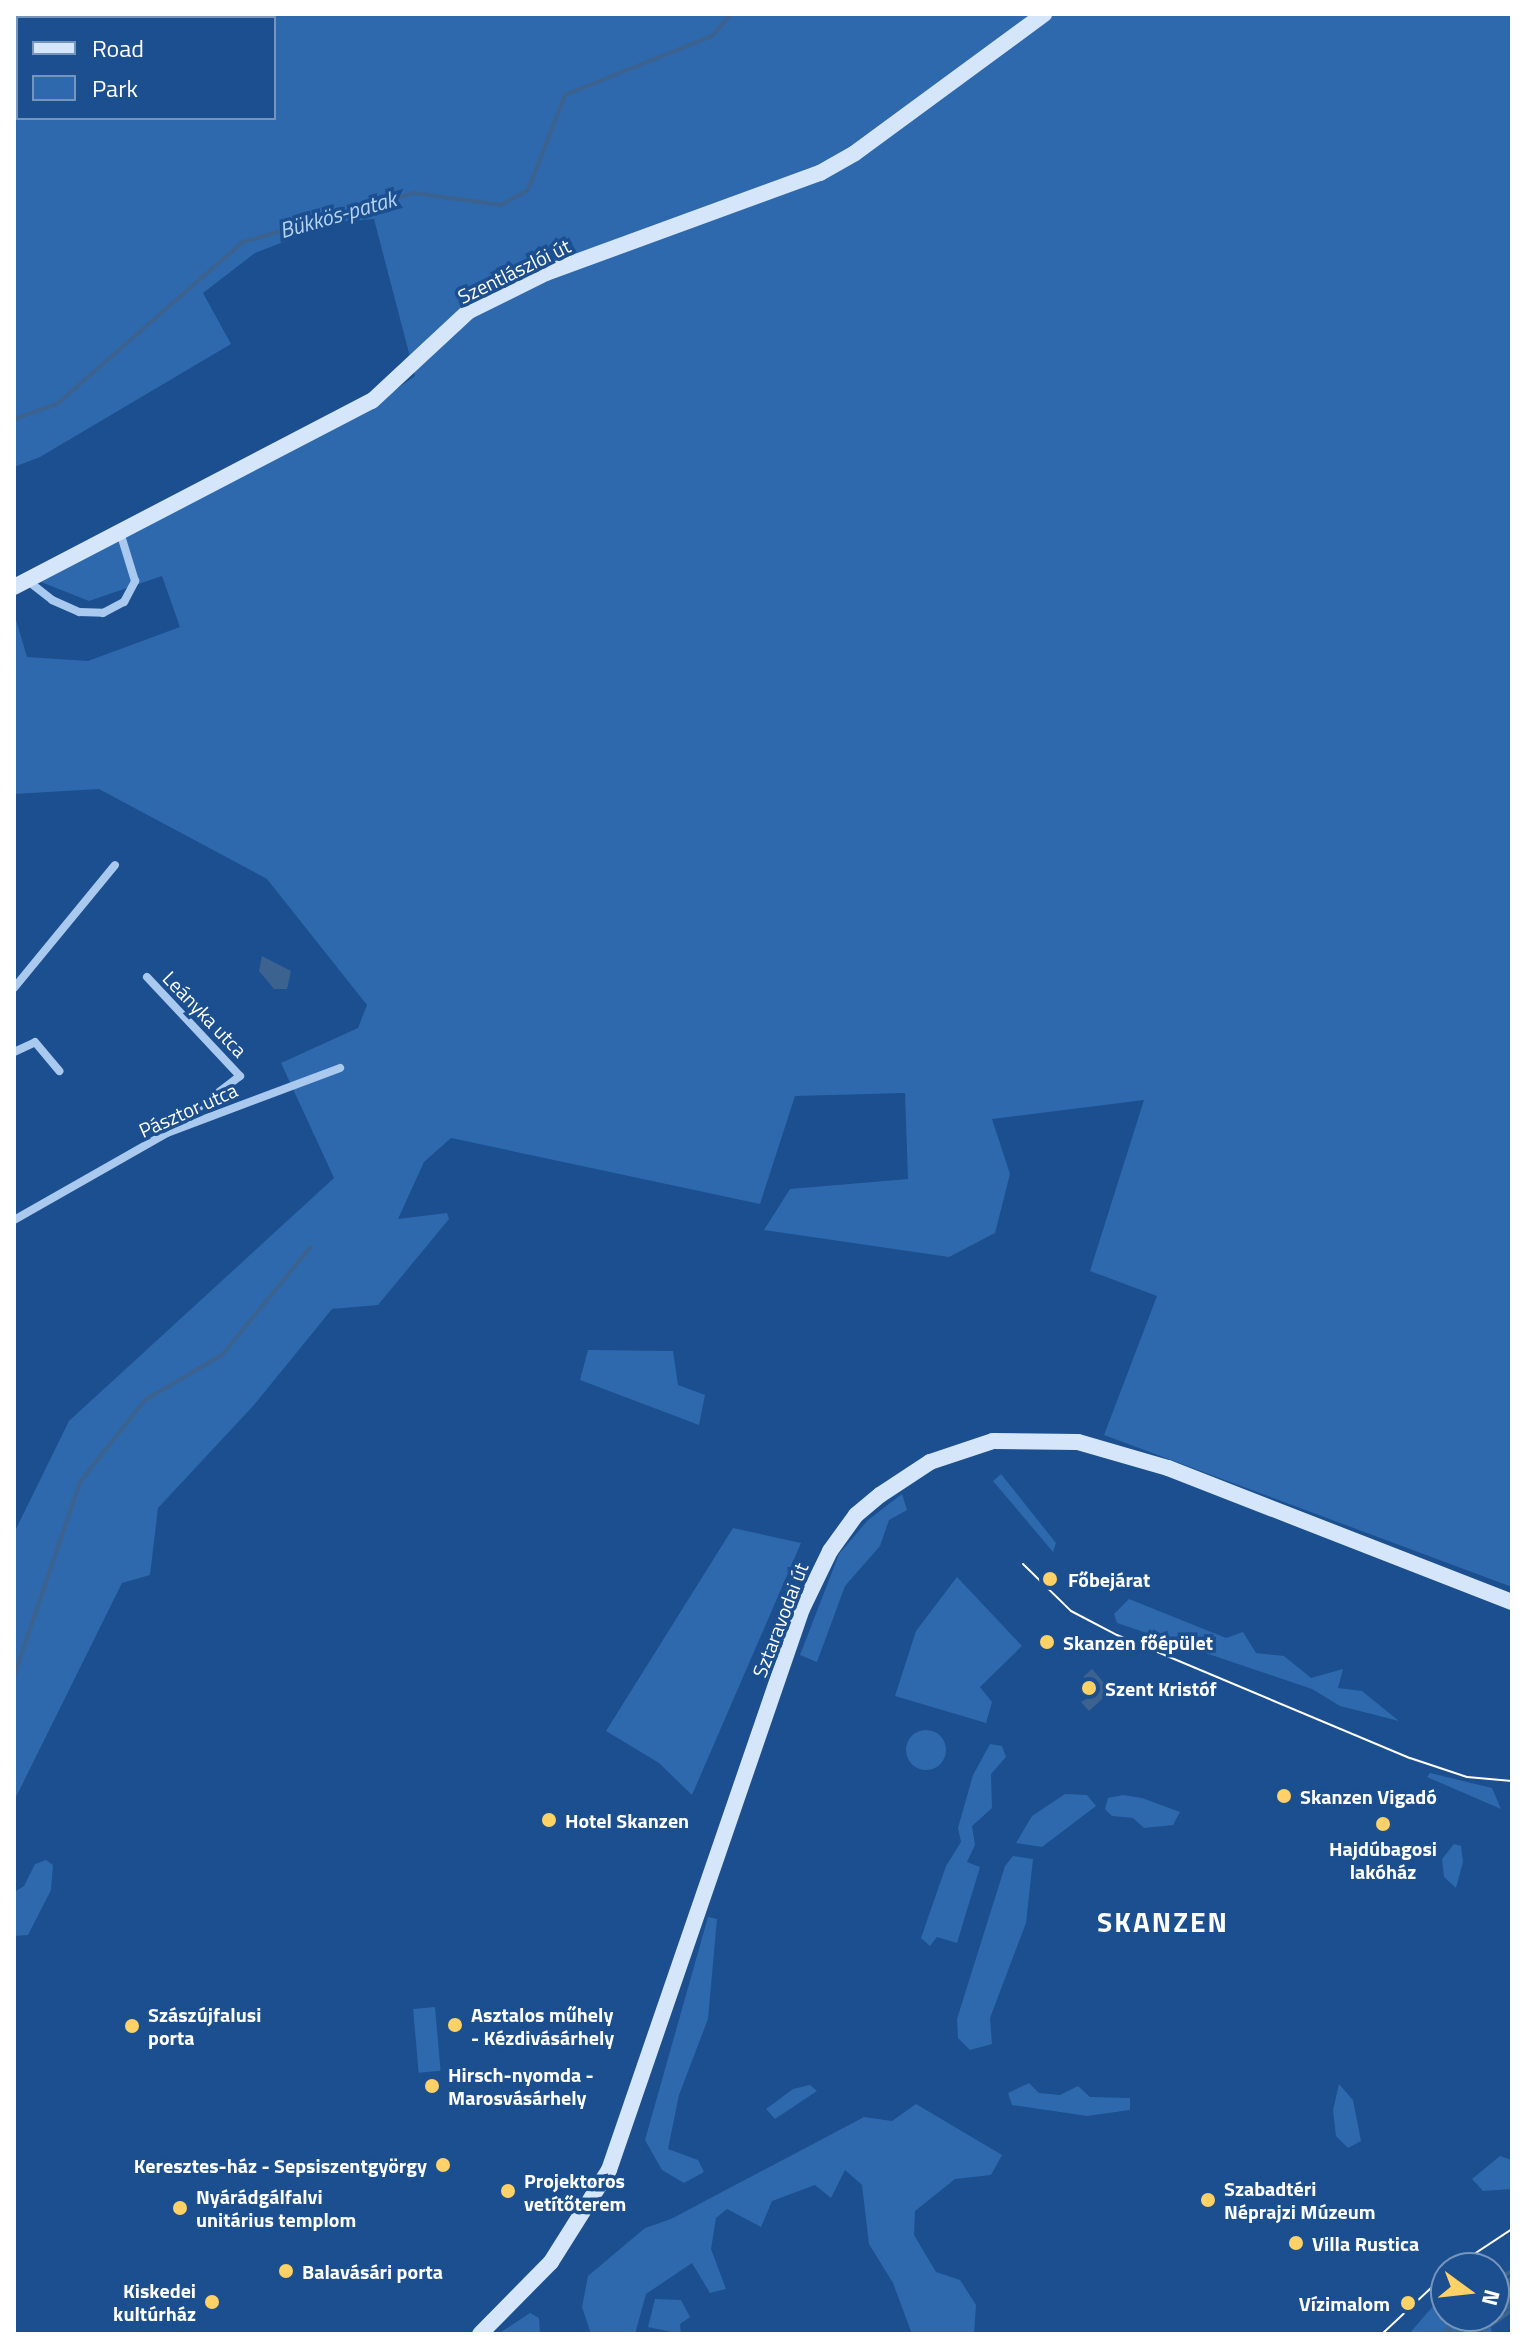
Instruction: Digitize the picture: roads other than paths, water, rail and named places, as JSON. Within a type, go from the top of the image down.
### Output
[{"type":"street","name":"Szentlászlói út","points":[[21,584],[119,528],[372,401],[469,311],[546,273],[844,160],[1044,14]]},
{"type":"street","points":[[21,584],[79,612],[103,613],[124,602],[135,581],[119,528]]},
{"type":"street","points":[[14,988],[115,865]]},
{"type":"street","name":"Leányka utca","points":[[147,977],[240,1076],[167,1133]]},
{"type":"street","points":[[14,1052],[35,1042],[59,1071]]},
{"type":"street","name":"Pásztor utca","points":[[14,1220],[167,1133],[340,1068]]},
{"type":"street","name":"Sztaravodai út","points":[[480,2334],[551,2262],[609,2170],[802,1609],[830,1551],[856,1515],[880,1495],[930,1462],[993,1441],[1078,1442],[1168,1468],[1512,1602]]},
{"type":"waterway","name":"Bükkös-patak","points":[[14,419],[57,404],[243,242],[414,193],[501,205],[528,190],[565,95],[712,36],[731,14]]},
{"type":"waterway","points":[[14,1676],[80,1482],[145,1400],[222,1355],[310,1248]]},
{"type":"waterway","points":[[1478,2334],[1512,2310]]},
{"type":"waterway","points":[[1444,2334],[1449,2328],[1450,2334]]},
{"type":"tram line","points":[[1023,1564],[1071,1611],[1117,1635],[1410,1758],[1467,1777],[1512,1781]]},
{"type":"tram line","points":[[1477,2252],[1512,2229]]},
{"type":"tram line","points":[[1382,2334],[1430,2289]]},
{"type":"place","name":"Főbejárat","points":[[1050,1579]]},
{"type":"place","name":"Skanzen főépület","points":[[1047,1642]]},
{"type":"place","name":"Szent Kristóf","points":[[1089,1688]]},
{"type":"place","name":"Skanzen Vigadó","points":[[1284,1796]]},
{"type":"place","name":"Hotel Skanzen","points":[[549,1820]]},
{"type":"place","name":"Hajdúbagosi lakóház","points":[[1383,1824]]},
{"type":"place","name":"Asztalos műhely - Kézdivásárhely","points":[[455,2025]]},
{"type":"place","name":"Szászújfalusi porta","points":[[132,2026]]},
{"type":"place","name":"Hirsch-nyomda - Marosvásárhely","points":[[432,2086]]},
{"type":"place","name":"Keresztes-ház - Sepsiszentgyörgy","points":[[443,2165]]},
{"type":"place","name":"Projektoros vetítőterem","points":[[508,2191]]},
{"type":"place","name":"Szabadtéri Néprajzi Múzeum","points":[[1208,2200]]},
{"type":"place","name":"Nyárádgálfalvi unitárius templom","points":[[180,2208]]},
{"type":"place","name":"Villa Rustica","points":[[1296,2243]]},
{"type":"place","name":"Balavásári porta","points":[[286,2271]]},
{"type":"place","name":"Kiskedei kultúrház","points":[[212,2302]]},
{"type":"place","name":"Vízimalom","points":[[1408,2303]]},
{"type":"district","name":"SKANZEN","points":[[1163,1922]]}]
